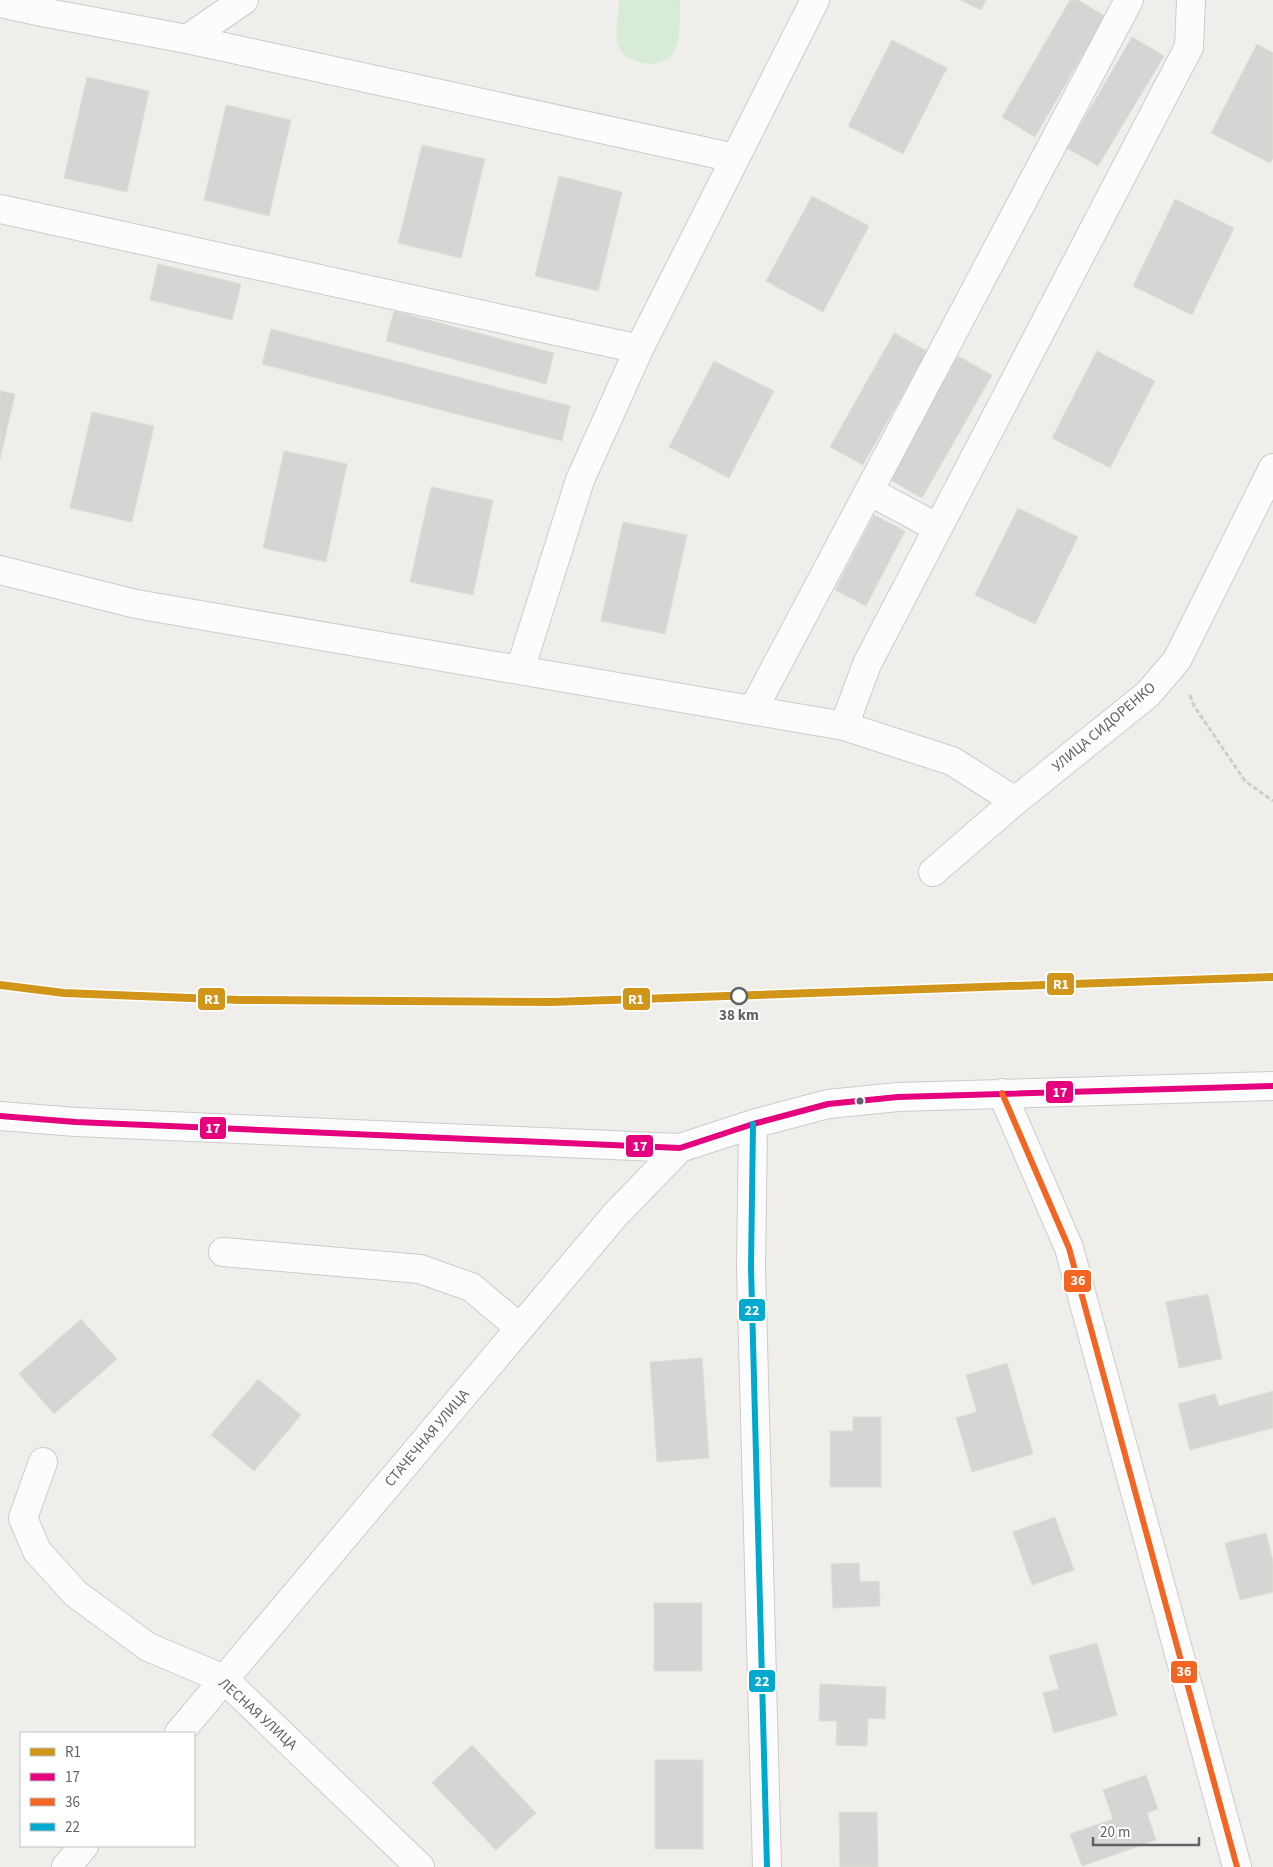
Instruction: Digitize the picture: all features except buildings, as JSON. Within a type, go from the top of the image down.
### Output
[{"type":"street","points":[[187,39],[244,0]]},
{"type":"street","points":[[520,670],[580,480],[639,349],[815,0]]},
{"type":"street","points":[[753,710],[1129,0]]},
{"type":"street","points":[[844,726],[867,664],[1189,47],[1191,0]]},
{"type":"street","points":[[0,3],[38,6],[735,158]]},
{"type":"street","points":[[0,209],[639,349]]},
{"type":"street","name":"УЛИЦА СИДОРЕНКО","points":[[933,872],[1015,801],[1148,694],[1178,660],[1273,468]]},
{"type":"street","points":[[870,491],[938,528]]},
{"type":"street","points":[[0,570],[136,604],[844,726],[952,761],[1015,801]]},
{"type":"street","points":[[0,1116],[86,1122],[680,1148],[753,1124],[828,1104],[898,1097],[1273,1086]]},
{"type":"street","points":[[1002,1093],[1070,1248],[1238,1867]]},
{"type":"street","points":[[753,1124],[751,1267],[766,1867]]},
{"type":"street","name":"СТАЧЕЧНАЯ УЛИЦА","points":[[180,1732],[615,1215],[680,1148]]},
{"type":"street","points":[[223,1252],[420,1269],[470,1287],[520,1328]]},
{"type":"street","name":"ЛЕСНАЯ УЛИЦА","points":[[43,1462],[23,1518],[37,1551],[76,1594],[148,1647],[224,1679],[420,1867]]},
{"type":"street","points":[[66,1867],[83,1847]]},
{"type":"path","points":[[1178,660],[1194,706],[1245,782],[1273,801]]},
{"type":"green space","points":[[619,0],[680,0],[678,41],[668,59],[652,64],[642,63],[626,56],[620,50],[617,42]]},
{"type":"transit line","name":"R1","points":[[0,985],[64,993],[240,1000],[552,1002],[1273,977]]},
{"type":"transit line","name":"17","points":[[0,1116],[76,1122],[680,1148],[753,1124],[828,1104],[898,1097],[1273,1086]]},
{"type":"transit line","name":"36","points":[[1002,1093],[1069,1248],[1237,1867]]},
{"type":"transit line","name":"22","points":[[753,1124],[751,1267],[767,1867]]},
{"type":"place","name":"38 km","points":[[739,996]]}]
